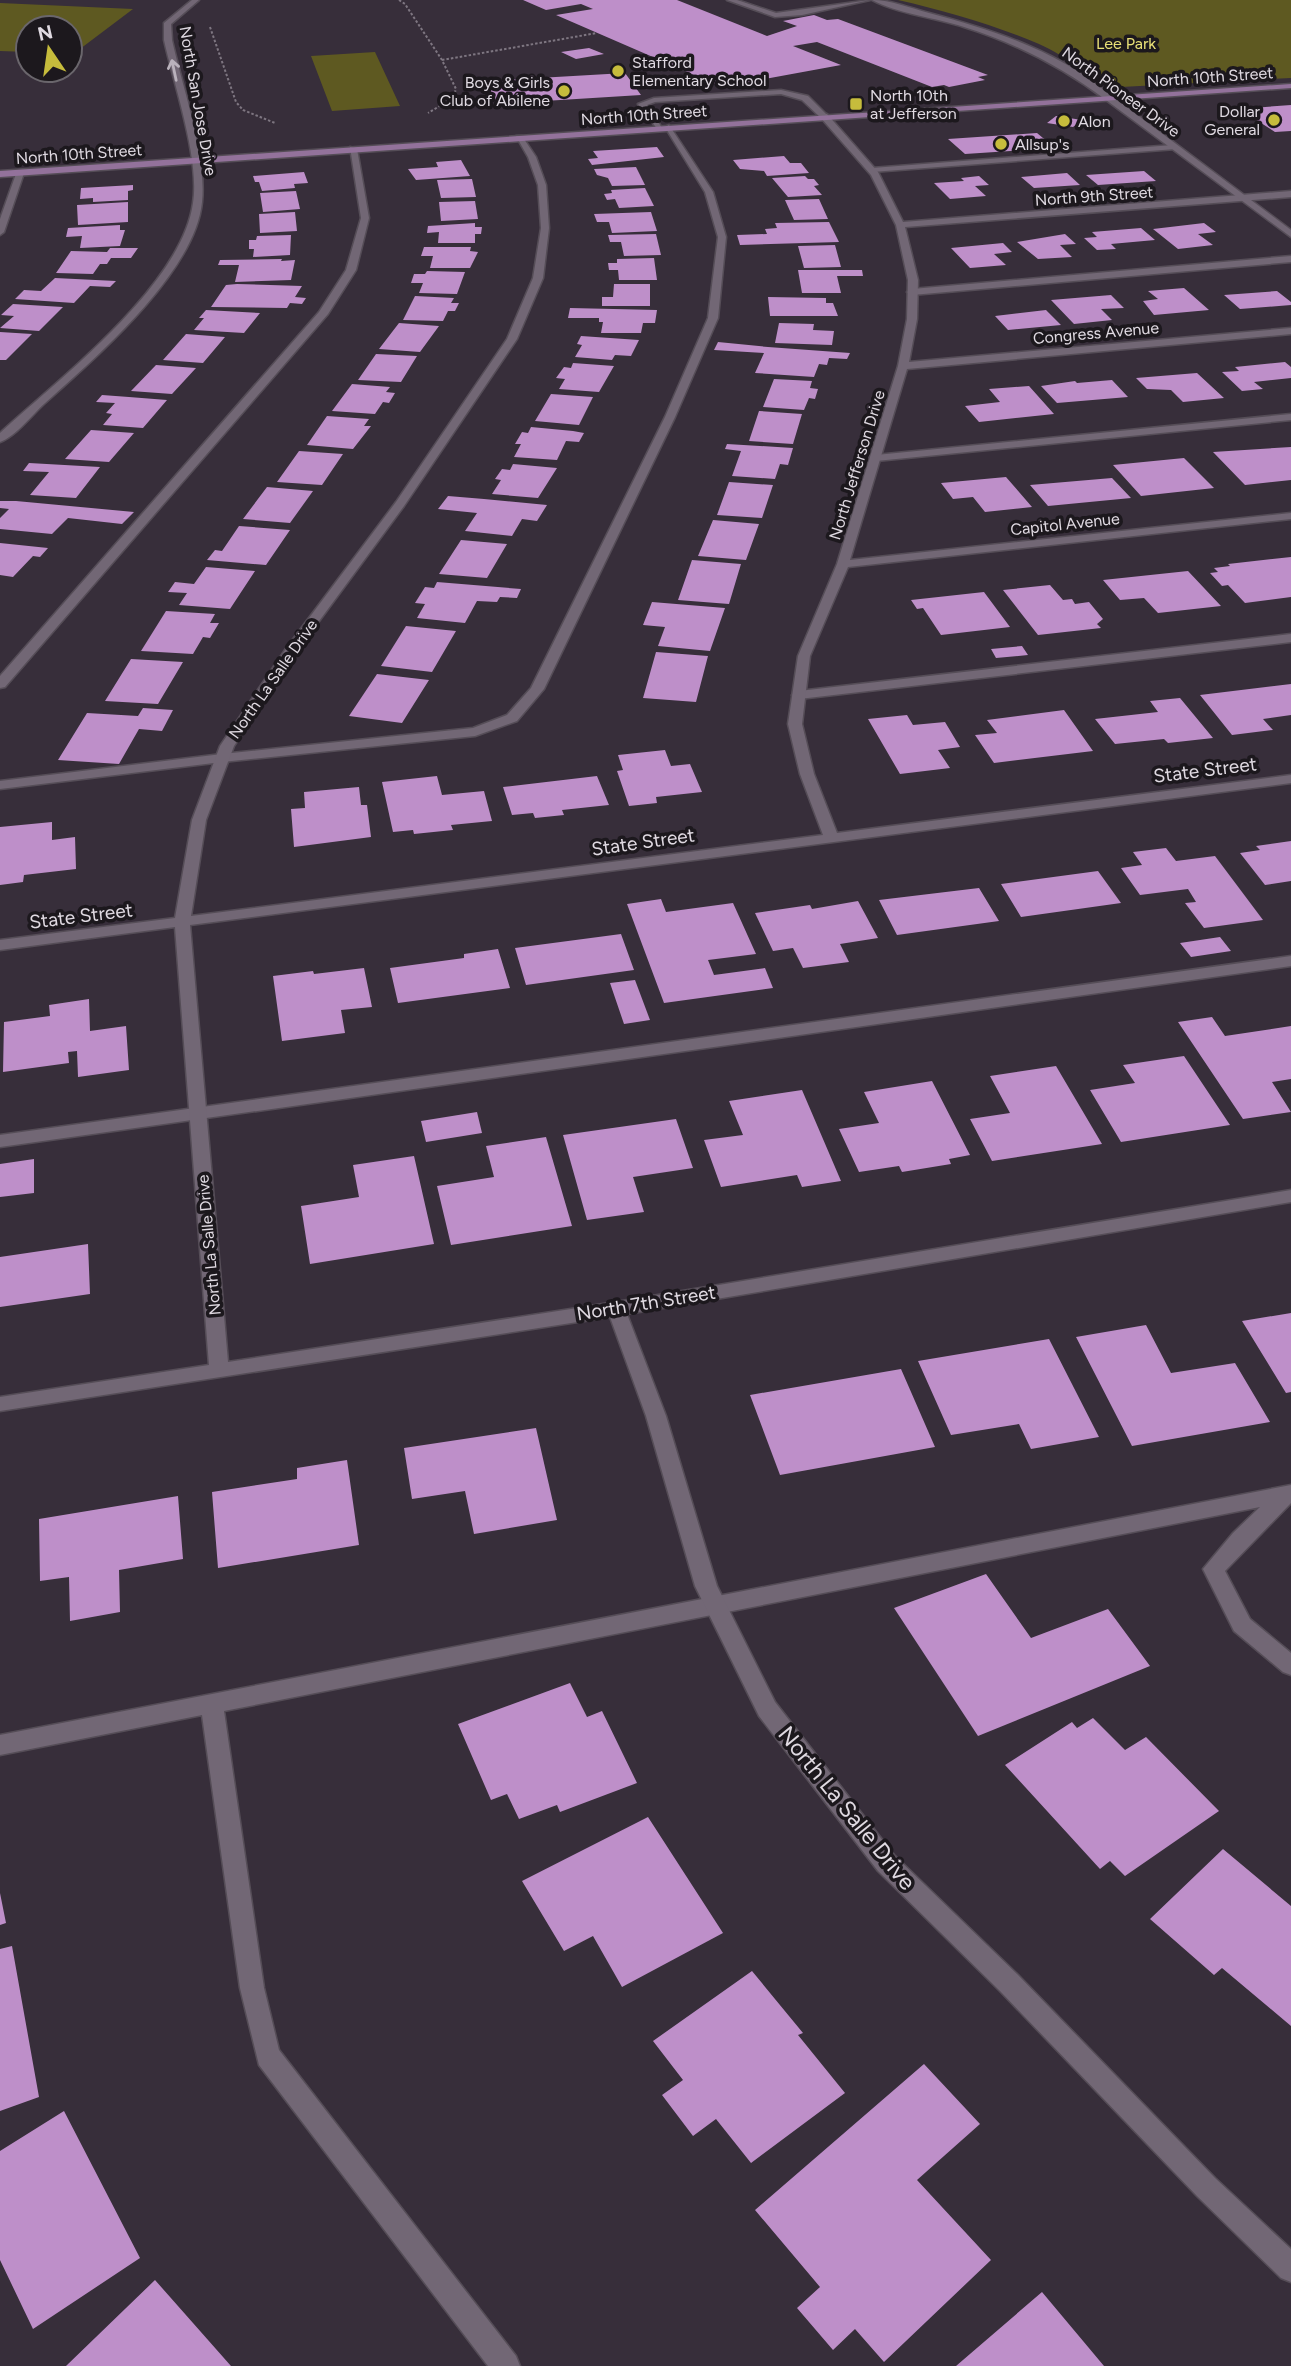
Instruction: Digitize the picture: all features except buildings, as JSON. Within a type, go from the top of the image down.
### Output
[{"type":"main road","name":"North 10th Street","points":[[0,174],[1291,86]]},
{"type":"street","name":"North San Jose Drive","points":[[0,439],[143,304],[171,269],[191,230],[198,204],[193,160],[168,40],[167,23],[196,0]]},
{"type":"street","points":[[730,0],[775,15],[802,13],[867,0]]},
{"type":"street","name":"North Pioneer Drive","points":[[875,0],[968,24],[1016,41],[1047,56],[1109,98],[1291,234]]},
{"type":"street","name":"North Jefferson Drive","points":[[664,128],[642,104],[654,100],[781,92],[805,98],[872,170],[900,225],[913,280],[912,319],[903,366],[843,564],[804,656],[795,724],[807,775],[831,836]]},
{"type":"street","points":[[0,785],[222,758],[475,732],[512,718],[537,689],[670,417],[713,318],[722,237],[709,192],[664,128]]},
{"type":"street","name":"North La Salle Drive","points":[[219,1370],[182,923],[199,820],[227,746],[289,653],[400,504],[512,338],[538,278],[545,228],[542,185],[532,158],[519,138]]},
{"type":"street","points":[[872,170],[1173,147]]},
{"type":"street","points":[[0,684],[323,314],[351,270],[365,218],[353,149]]},
{"type":"street","points":[[0,232],[20,173]]},
{"type":"street","name":"North 9th Street","points":[[900,225],[1291,194]]},
{"type":"street","points":[[912,292],[1291,259]]},
{"type":"street","name":"Congress Avenue","points":[[903,366],[1291,331]]},
{"type":"street","points":[[876,458],[1291,417]]},
{"type":"street","name":"Capitol Avenue","points":[[843,564],[1291,516]]},
{"type":"street","points":[[799,695],[1291,638]]},
{"type":"street","name":"State Street","points":[[0,945],[831,836],[1291,779]]},
{"type":"street","points":[[0,1141],[1291,961]]},
{"type":"street","name":"North 7th Street","points":[[0,1404],[616,1309],[1291,1196]]},
{"type":"street","name":"North La Salle Drive","points":[[616,1309],[656,1416],[706,1586],[767,1709],[886,1863],[1009,1983],[1206,2187],[1291,2268]]},
{"type":"street","points":[[0,1745],[1289,1493]]},
{"type":"street","points":[[1289,1493],[1240,1539],[1214,1569],[1242,1625],[1291,1666]]},
{"type":"street","points":[[212,1704],[252,1988],[268,2056],[506,2366]]},
{"type":"path","points":[[399,0],[405,4],[442,60],[456,89],[453,98],[424,116]]},
{"type":"path","points":[[207,17],[236,102],[243,110],[261,120],[285,125]]},
{"type":"path","points":[[442,60],[597,33]]},
{"type":"green space","name":"Lee Park","points":[[898,0],[1291,0],[1291,78],[1121,87],[1099,79],[1049,49],[1022,37],[970,19]]},
{"type":"green space","points":[[0,3],[133,9],[84,46],[84,14],[14,14],[14,52],[0,51]]},
{"type":"green space","points":[[375,52],[400,106],[332,111],[311,56]]},
{"type":"place","name":"Stafford Elementary School","points":[[618,71]]},
{"type":"place","name":"Boys & Girls Club of Abilene","points":[[564,91]]},
{"type":"place","name":"North 10th at Jefferson","points":[[856,104]]},
{"type":"place","name":"Dollar General","points":[[1274,120]]},
{"type":"place","name":"Alon","points":[[1064,121]]},
{"type":"place","name":"Allsup's","points":[[1001,144]]}]
